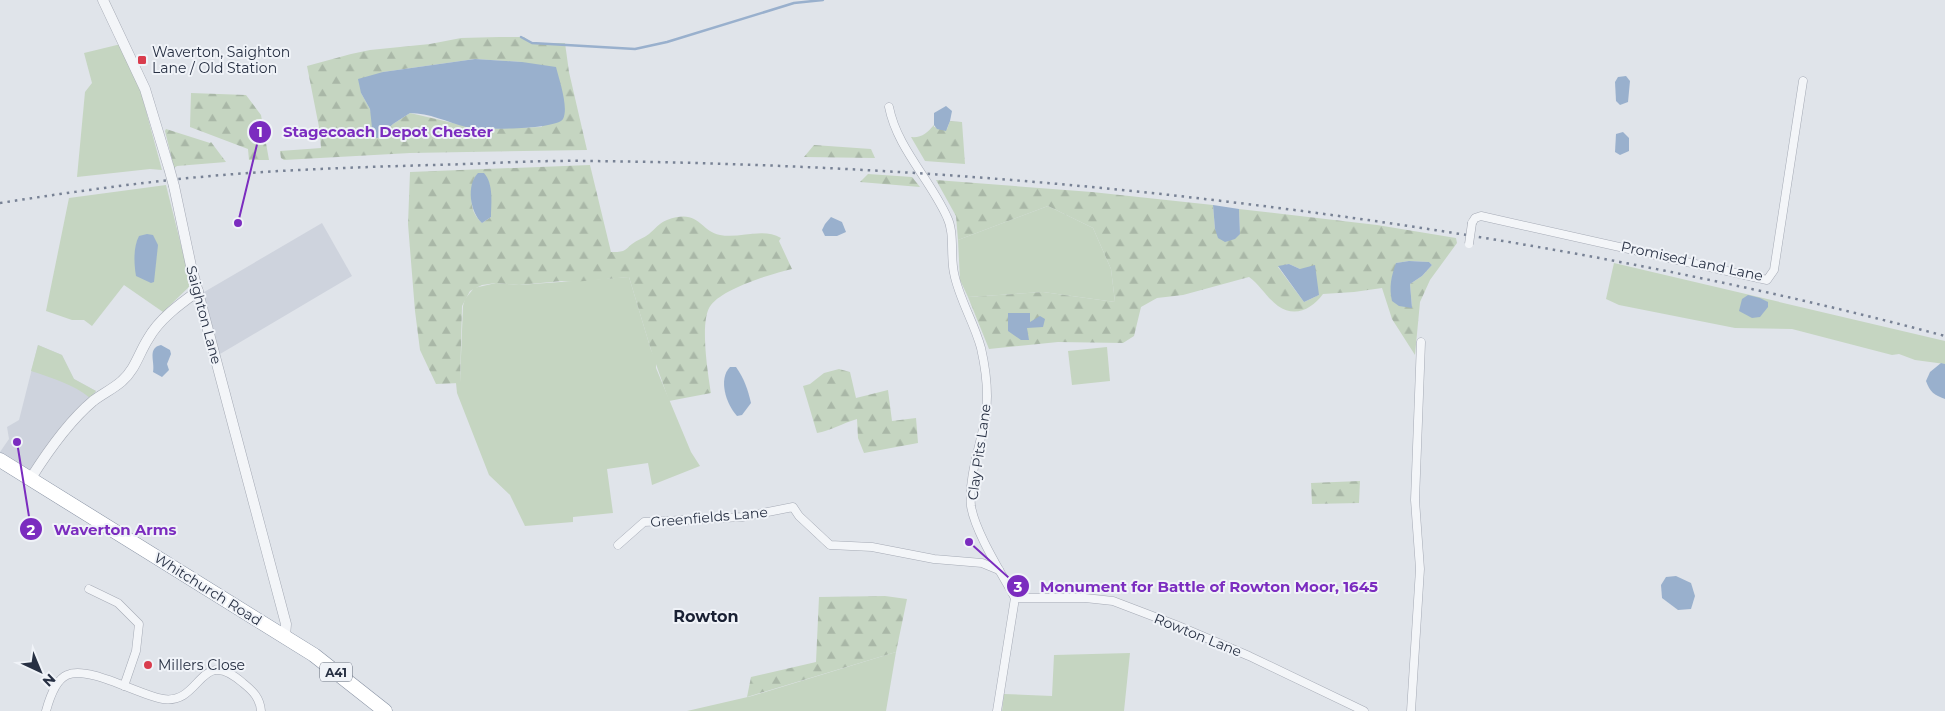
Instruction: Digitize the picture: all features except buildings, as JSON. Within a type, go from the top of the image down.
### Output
[{"type":"highway","name":"Whitchurch Road","points":[[0,460],[285,636],[314,655],[385,711]]},
{"type":"street","name":"Saighton Lane","points":[[103,0],[145,88],[169,168],[198,291],[286,624],[285,636]]},
{"type":"street","name":"Promised Land Lane","points":[[1469,244],[1472,224],[1475,218],[1481,216],[1767,280],[1774,270],[1803,81]]},
{"type":"street","name":"Clay Pits Lane","points":[[889,107],[892,121],[909,156],[933,189],[949,219],[954,272],[981,348],[987,394],[985,417],[973,477],[971,506],[977,525],[998,570],[1015,598]]},
{"type":"street","points":[[30,478],[48,451],[82,412],[122,381],[131,370],[154,329],[198,291]]},
{"type":"street","points":[[1412,711],[1420,569],[1415,500],[1421,342]]},
{"type":"street","name":"Greenfields Lane","points":[[618,545],[644,522],[742,517],[792,507],[798,516],[830,545],[872,546],[934,559],[982,563],[998,570]]},
{"type":"street","points":[[89,589],[118,603],[139,624],[136,651],[124,686]]},
{"type":"street","points":[[997,711],[1015,598]]},
{"type":"street","name":"Rowton Lane","points":[[1015,598],[1085,598],[1113,601],[1249,656],[1364,711]]},
{"type":"street","points":[[46,711],[48,702],[57,684],[67,675],[97,676],[163,699],[184,697],[208,672],[222,669],[234,674],[253,692],[260,702],[261,711]]},
{"type":"shaded area","points":[[322,223],[352,276],[215,357],[199,295]]},
{"type":"shaded area","points":[[38,345],[62,355],[74,379],[96,391],[30,471],[0,452],[9,439],[7,427],[19,420]]},
{"type":"green space","points":[[524,37],[532,43],[565,43],[569,72],[587,150],[410,153],[284,160],[281,158],[280,151],[321,148],[320,134],[310,135],[309,128],[319,127],[307,66],[370,50],[430,44],[461,38]],"holes":[[[475,59],[522,62],[542,127],[479,129],[410,113],[378,137],[370,109],[361,93],[383,72]]]},
{"type":"green space","points":[[121,44],[139,85],[162,170],[150,169],[77,177],[85,92],[92,83],[84,53]]},
{"type":"green space","points":[[191,93],[246,95],[261,115],[269,160],[249,160],[248,149],[190,127]]},
{"type":"green space","points":[[950,121],[962,122],[965,164],[925,161],[911,137],[918,137],[924,134],[934,125],[934,127],[947,129]]},
{"type":"green space","points":[[166,129],[211,142],[226,162],[177,166],[174,168]]},
{"type":"green space","points":[[814,145],[871,149],[875,158],[804,157]]},
{"type":"green space","points":[[590,165],[611,252],[624,250],[649,234],[664,221],[686,217],[693,218],[713,233],[720,235],[735,236],[766,233],[781,238],[779,241],[792,269],[737,287],[717,299],[711,305],[707,312],[705,334],[711,393],[669,401],[629,277],[519,285],[496,283],[482,285],[470,291],[462,306],[460,383],[436,384],[420,350],[415,311],[408,224],[410,172]],"holes":[[[474,178],[490,185],[491,217],[482,223],[477,218],[472,207]]]},
{"type":"green space","points":[[868,174],[912,177],[920,187],[860,182]]},
{"type":"green space","points":[[936,180],[1092,192],[1213,205],[1215,229],[1218,234],[1240,234],[1239,209],[1377,225],[1456,238],[1457,243],[1430,280],[1420,302],[1415,355],[1392,319],[1382,288],[1323,294],[1308,308],[1291,311],[1284,310],[1274,303],[1249,277],[1183,295],[1157,298],[1141,307],[1134,336],[1123,343],[1058,342],[989,349],[968,297],[1043,292],[1115,302],[1111,269],[1093,228],[1048,206],[958,240],[956,216]],"holes":[[[1409,261],[1429,262],[1432,265],[1422,276],[1410,284],[1412,308],[1396,263]],[[1289,264],[1300,269],[1319,295],[1304,302],[1278,267]]]},
{"type":"green space","points":[[166,185],[191,285],[163,312],[124,285],[92,326],[84,320],[72,320],[46,311],[69,198]]},
{"type":"green space","points":[[1048,206],[1093,228],[1111,269],[1115,302],[1043,292],[968,297],[960,280],[958,240]]},
{"type":"green space","points":[[1614,263],[1945,341],[1945,364],[1915,360],[1899,354],[1892,355],[1792,329],[1735,328],[1619,305],[1606,299]]},
{"type":"green space","points":[[629,277],[651,350],[656,360],[656,368],[691,452],[700,466],[652,485],[648,463],[607,469],[613,513],[573,517],[573,522],[525,526],[510,495],[489,475],[457,393],[456,383],[460,382],[463,306],[465,299],[474,288],[496,283],[519,285]]},
{"type":"green space","points":[[38,345],[62,355],[74,379],[96,391],[90,398],[69,385],[31,371]]},
{"type":"green space","points":[[1107,347],[1110,381],[1072,385],[1068,351]]},
{"type":"green space","points":[[839,369],[850,372],[856,398],[888,390],[892,421],[916,418],[918,443],[864,453],[858,438],[857,419],[817,433],[803,386],[810,384],[824,373]]},
{"type":"green space","points":[[1360,481],[1359,503],[1312,504],[1311,483]]},
{"type":"green space","points":[[885,596],[907,599],[896,652],[747,697],[751,677],[816,662],[819,597]]},
{"type":"green space","points":[[896,652],[886,711],[687,711],[752,696]]},
{"type":"green space","points":[[1130,653],[1124,711],[1002,711],[1004,694],[1052,696],[1054,655]]},
{"type":"water","points":[[475,59],[522,62],[556,67],[565,108],[563,119],[557,123],[533,127],[486,129],[466,127],[431,116],[410,113],[393,124],[378,138],[373,137],[370,109],[361,93],[358,79],[383,72]]},
{"type":"water","points":[[1626,76],[1630,81],[1628,102],[1620,105],[1616,101],[1615,82],[1618,77]]},
{"type":"water","points":[[946,106],[952,111],[946,131],[937,129],[934,125],[934,113]]},
{"type":"water","points":[[1623,132],[1629,138],[1629,151],[1620,155],[1615,152],[1616,134]]},
{"type":"water","points":[[478,173],[484,173],[489,183],[491,194],[491,217],[482,223],[472,206],[471,198],[472,184]]},
{"type":"water","points":[[1213,205],[1239,209],[1240,234],[1235,239],[1225,242],[1218,238],[1215,229]]},
{"type":"water","points":[[831,217],[842,222],[846,232],[837,236],[825,236],[822,230]]},
{"type":"water","points":[[153,235],[158,245],[154,282],[151,283],[136,276],[135,266],[137,240],[139,236]]},
{"type":"water","points":[[1409,261],[1429,262],[1432,265],[1422,276],[1410,284],[1412,308],[1399,306],[1392,301],[1391,291],[1396,263]]},
{"type":"water","points":[[1289,264],[1300,269],[1315,265],[1319,295],[1304,302],[1278,266]]},
{"type":"water","points":[[1748,295],[1768,302],[1768,307],[1760,317],[1752,318],[1739,311],[1742,299]]},
{"type":"water","points":[[1008,313],[1030,313],[1030,322],[1040,316],[1045,319],[1043,327],[1027,328],[1029,340],[1021,340],[1008,331]]},
{"type":"water","points":[[161,345],[170,350],[171,354],[167,364],[169,370],[162,377],[153,372],[152,356],[154,349]]},
{"type":"water","points":[[1941,363],[1945,364],[1945,399],[1933,393],[1926,381],[1930,372]]},
{"type":"water","points":[[730,367],[736,367],[739,371],[751,403],[742,415],[737,416],[727,398],[724,385],[726,372]]},
{"type":"water","points":[[1676,576],[1691,583],[1695,596],[1691,609],[1678,610],[1662,598],[1661,585],[1666,577]]},
{"type":"waterway","points":[[521,37],[532,43],[635,49],[667,42],[794,3],[823,0]]},
{"type":"railway","points":[[0,203],[176,179],[333,168],[589,161],[734,164],[880,171],[1025,181],[1170,195],[1463,234],[1657,269],[1753,289],[1945,336]]},
{"type":"place","name":"Waverton, Saighton Lane / Old Station","points":[[142,60]]},
{"type":"place","name":"Stagecoach Depot Chester","points":[[238,223]]},
{"type":"place","name":"Waverton Arms","points":[[17,442]]},
{"type":"place","name":"Monument for Battle of Rowton Moor, 1645","points":[[969,542]]},
{"type":"place","name":"Millers Close","points":[[148,665]]},
{"type":"district","name":"Rowton","points":[[706,616]]}]
